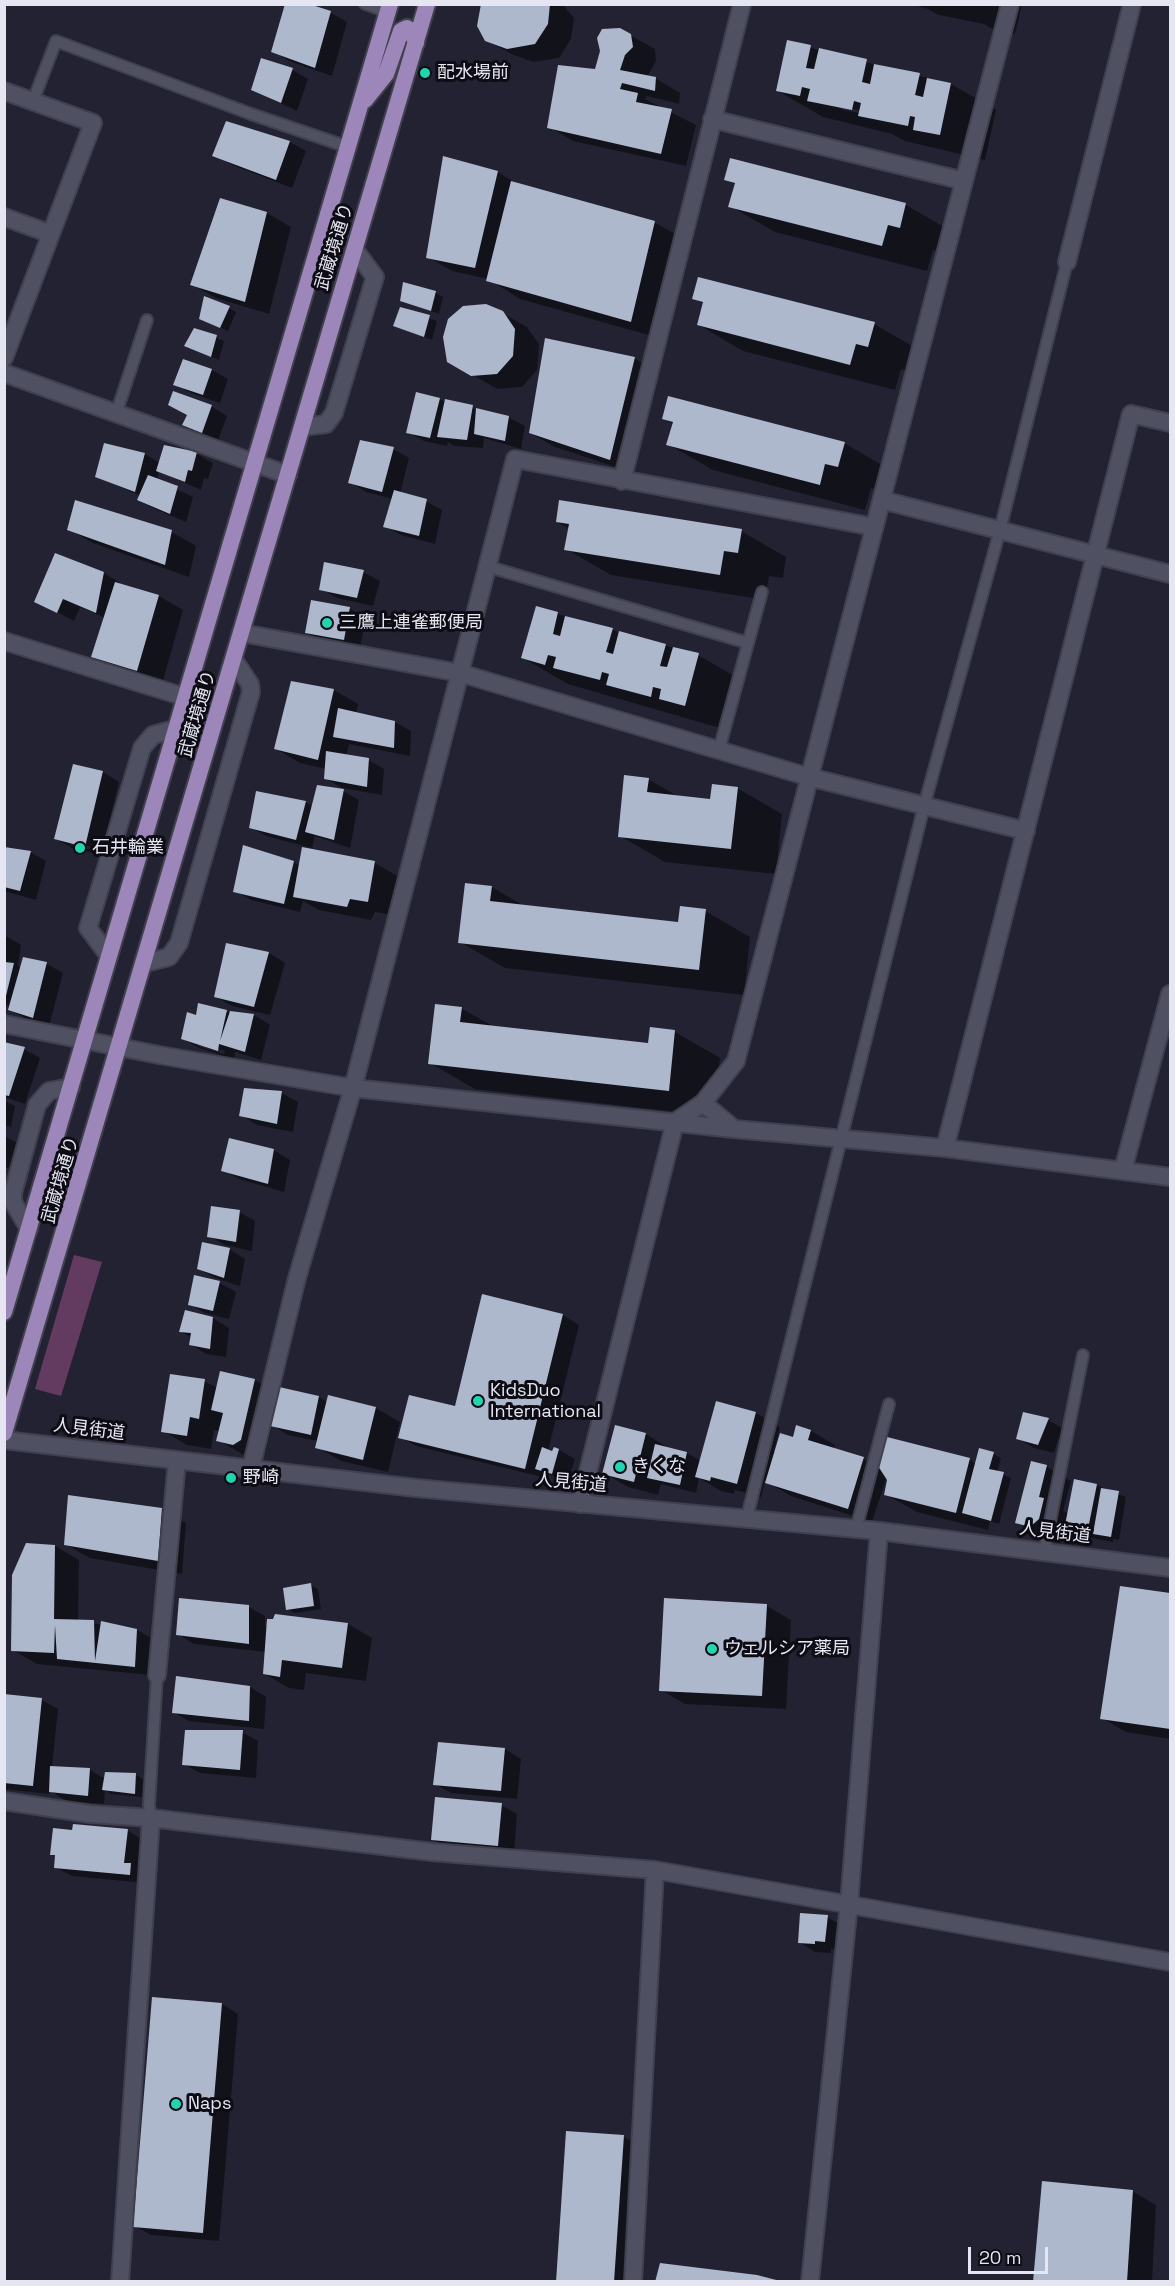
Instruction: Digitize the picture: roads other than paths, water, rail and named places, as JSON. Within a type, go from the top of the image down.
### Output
[{"type":"main road","name":"武蔵境通り","points":[[4,1433],[427,4]]},
{"type":"main road","name":"武蔵境通り","points":[[4,1312],[389,8]]},
{"type":"main road","points":[[359,108],[386,74],[401,31],[407,28],[412,32],[416,43]]},
{"type":"street","points":[[622,481],[742,4]]},
{"type":"street","points":[[580,1504],[675,1122],[703,1102],[736,1061],[882,500],[923,331],[1010,4]]},
{"type":"street","points":[[1067,262],[1132,4]]},
{"type":"street","points":[[4,91],[93,123],[4,358]]},
{"type":"street","points":[[712,119],[964,182]]},
{"type":"street","points":[[4,218],[51,234]]},
{"type":"street","points":[[302,427],[326,424],[331,419],[375,277],[355,250]]},
{"type":"street","points":[[4,373],[117,411],[288,475]]},
{"type":"street","points":[[945,1148],[1131,414],[1170,423]]},
{"type":"street","points":[[251,1468],[297,1278],[353,1088],[515,459],[874,527]]},
{"type":"street","points":[[882,500],[1170,574]]},
{"type":"street","points":[[242,633],[460,673],[809,777],[1026,831]]},
{"type":"street","points":[[4,641],[185,698]]},
{"type":"street","points":[[145,963],[169,957],[179,943],[251,692],[250,684],[234,660]]},
{"type":"street","points":[[109,956],[88,928],[142,748],[153,735],[175,729]]},
{"type":"street","points":[[1123,1170],[1170,994]]},
{"type":"street","points":[[4,1024],[353,1088],[734,1130],[945,1148],[1170,1177]]},
{"type":"street","points":[[29,1229],[13,1202],[13,1193],[37,1105],[50,1091],[71,1087]]},
{"type":"street","points":[[703,1102],[734,1130]]},
{"type":"street","name":"人見街道","points":[[4,1440],[580,1504],[856,1528],[1170,1568]]},
{"type":"street","points":[[157,1675],[177,1461]]},
{"type":"street","points":[[810,2282],[849,1904],[879,1531]]},
{"type":"street","points":[[4,1801],[90,1814],[151,1818],[432,1852],[655,1870],[1170,1962]]},
{"type":"street","points":[[120,2282],[151,1818]]},
{"type":"street","points":[[633,2282],[655,1870]]},
{"type":"lane","points":[[365,4],[389,8]]},
{"type":"lane","points":[[33,101],[56,41],[251,114],[348,147]]},
{"type":"lane","points":[[747,1517],[924,806],[1000,530],[1067,262]]},
{"type":"lane","points":[[117,411],[147,320]]},
{"type":"lane","points":[[486,566],[748,643]]},
{"type":"lane","points":[[719,750],[762,592]]},
{"type":"lane","points":[[1044,1552],[1083,1355]]},
{"type":"lane","points":[[856,1528],[889,1404]]},
{"type":"lane","points":[[151,1818],[149,1805],[157,1675]]},
{"type":"place","name":"配水場前","points":[[425,73]]},
{"type":"place","name":"三鷹上連雀郵便局","points":[[327,623]]},
{"type":"place","name":"石井輪業","points":[[80,848]]},
{"type":"place","name":"KidsDuo International","points":[[478,1401]]},
{"type":"place","name":"きくな","points":[[620,1467]]},
{"type":"place","name":"野崎","points":[[231,1478]]},
{"type":"place","name":"ウェルシア薬局","points":[[712,1649]]},
{"type":"place","name":"Naps","points":[[176,2104]]}]
